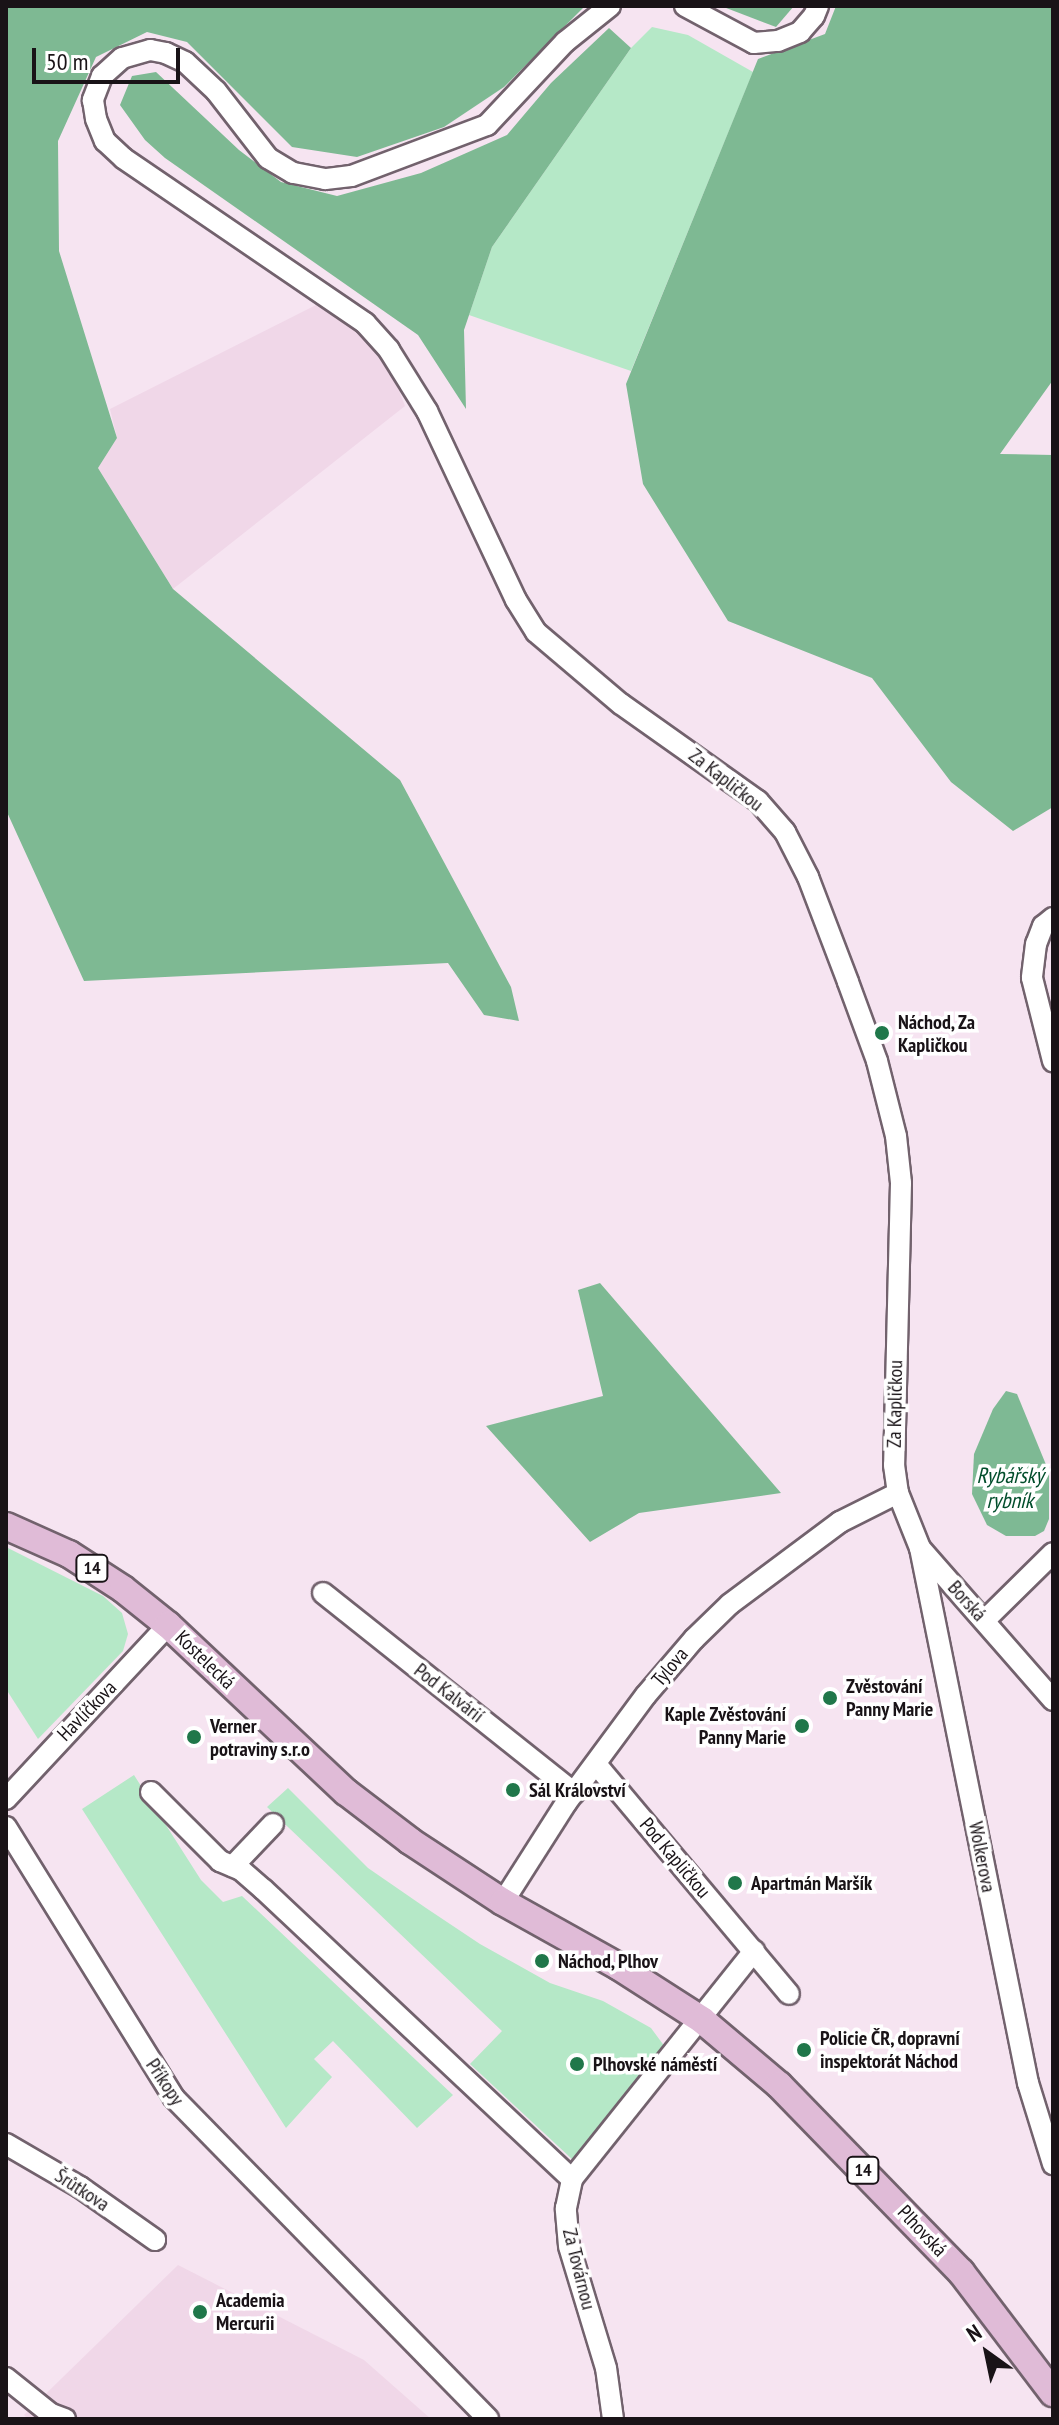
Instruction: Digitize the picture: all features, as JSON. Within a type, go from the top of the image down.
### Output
[{"type":"main road","name":"Kostelecká","points":[[6,1526],[98,1572],[168,1625],[346,1792],[410,1841],[503,1902]]},
{"type":"main road","name":"14","points":[[503,1902],[618,1966],[702,2020]]},
{"type":"main road","name":"Plhovská","points":[[702,2020],[779,2085],[961,2272],[1053,2393]]},
{"type":"street","name":"Za Kapličkou","points":[[610,6],[565,42],[487,125],[351,176],[325,179],[293,173],[268,158],[216,91],[185,62],[166,53],[150,50],[122,58],[102,76],[93,100],[105,141],[168,189],[309,282],[365,323],[410,383],[516,600],[536,632],[560,656],[621,704],[758,801],[785,832],[808,877],[877,1061],[896,1136],[901,1183],[894,1465],[898,1493]]},
{"type":"street","points":[[685,6],[754,43],[778,41],[800,32],[814,16],[818,6]]},
{"type":"street","points":[[1053,918],[1043,926],[1036,944],[1032,978],[1053,1061]]},
{"type":"street","name":"Borská","points":[[898,1493],[920,1548],[1053,1700]]},
{"type":"street","name":"Tylova","points":[[503,1902],[574,1793],[646,1695],[694,1639],[730,1604],[840,1522],[898,1493]]},
{"type":"street","name":"Wolkerova","points":[[920,1548],[1028,2083],[1053,2164]]},
{"type":"street","points":[[985,1620],[1053,1553]]},
{"type":"street","name":"Pod Kalvárií","points":[[323,1593],[574,1793]]},
{"type":"street","name":"Havlíčkova","points":[[6,1799],[168,1625]]},
{"type":"street","name":"Pod Kapličkou","points":[[596,1764],[789,1994]]},
{"type":"street","points":[[151,1792],[220,1861],[233,1866],[264,1890],[572,2179],[702,2020],[754,1951]]},
{"type":"street","points":[[233,1866],[273,1824]]},
{"type":"street","name":"Příkopy","points":[[6,1827],[174,2098],[488,2419]]},
{"type":"street","name":"Šrůtkova","points":[[6,2144],[80,2187],[155,2240]]},
{"type":"street","name":"Za Továrnou","points":[[572,2179],[566,2208],[569,2246],[606,2368],[613,2419]]},
{"type":"street","points":[[6,2378],[51,2414],[65,2419]]},
{"type":"shaded area","points":[[6,6],[585,6],[504,87],[444,127],[357,157],[292,147],[187,42],[147,32],[96,57],[58,141],[59,251],[117,438],[98,468],[173,589],[400,780],[511,987],[519,1021],[484,1015],[448,963],[84,981],[6,810]]},
{"type":"shaded area","points":[[721,6],[794,6],[776,27]]},
{"type":"shaded area","points":[[836,6],[1053,6],[1053,380],[1000,454],[1053,455],[1053,807],[1013,831],[951,782],[872,678],[728,621],[643,484],[626,384],[758,59],[825,34]]},
{"type":"shaded area","points":[[652,27],[688,35],[753,72],[631,371],[469,315],[492,247],[631,48]]},
{"type":"shaded area","points":[[609,28],[631,48],[492,247],[464,330],[466,409],[418,335],[165,158],[145,140],[120,105],[132,76],[156,72],[239,150],[281,182],[337,196],[421,173],[507,135],[551,83]]},
{"type":"shaded area","points":[[318,304],[358,327],[393,375],[405,406],[173,589],[98,468],[117,438],[110,409]]},
{"type":"shaded area","points":[[600,1283],[781,1493],[639,1513],[590,1542],[486,1426],[603,1396],[578,1290]]},
{"type":"shaded area","points":[[6,1547],[103,1596],[122,1613],[128,1634],[123,1651],[38,1739],[6,1689]]},
{"type":"shaded area","points":[[134,1775],[201,1880],[223,1902],[242,1896],[453,2095],[417,2128],[333,2041],[314,2059],[332,2077],[286,2128],[82,1809]]},
{"type":"shaded area","points":[[288,1788],[368,1868],[480,1944],[550,1983],[603,2001],[651,2028],[665,2047],[573,2160],[470,2064],[502,2031],[267,1807]]},
{"type":"shaded area","name":"Academia Mercurii","points":[[178,2265],[364,2360],[431,2419],[28,2419],[24,2415]]},
{"type":"water","name":"Rybářský rybník","points":[[1006,1391],[1017,1394],[1049,1472],[1049,1519],[1044,1531],[1035,1536],[1006,1536],[987,1525],[972,1494],[974,1454],[993,1409]]},
{"type":"place","name":"Náchod, Za Kapličkou","points":[[882,1033]]},
{"type":"place","name":"Zvěstování Panny Marie","points":[[830,1698]]},
{"type":"place","name":"Kaple Zvěstování Panny Marie","points":[[802,1726]]},
{"type":"place","name":"Verner potraviny s.r.o","points":[[194,1737]]},
{"type":"place","name":"Sál Království","points":[[513,1790]]},
{"type":"place","name":"Apartmán Maršík","points":[[735,1883]]},
{"type":"place","name":"Náchod, Plhov","points":[[542,1961]]},
{"type":"place","name":"Policie ČR, dopravní inspektorát Náchod","points":[[804,2050]]},
{"type":"place","name":"Plhovské náměstí","points":[[577,2064]]},
{"type":"place","name":"Academia Mercurii","points":[[200,2312]]}]
